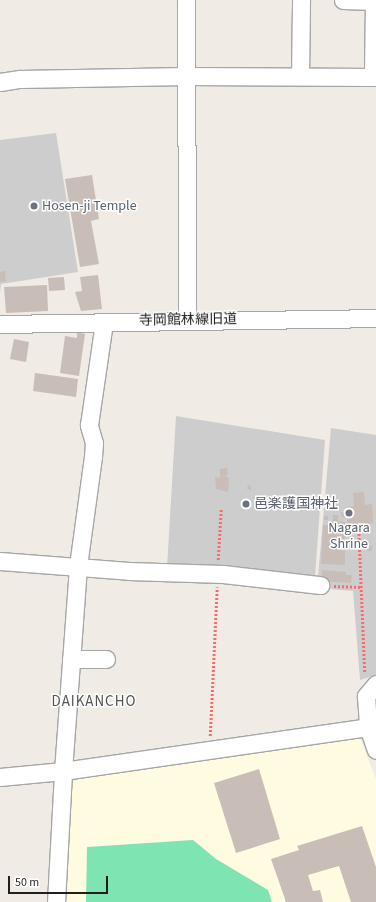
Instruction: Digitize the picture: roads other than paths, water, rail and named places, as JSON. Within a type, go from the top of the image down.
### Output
[{"type":"street","points":[[186,0],[187,319]]},
{"type":"street","points":[[300,76],[301,0]]},
{"type":"street","points":[[0,82],[186,76],[374,77],[374,1],[343,0]]},
{"type":"street","name":"寺岡館林線旧道","points":[[0,324],[187,319],[376,318]]},
{"type":"street","points":[[56,902],[63,771],[78,566],[94,443],[89,425],[104,322]]},
{"type":"street","points":[[0,561],[129,571],[218,574],[320,585]]},
{"type":"street","points":[[71,659],[106,659]]},
{"type":"street","points":[[371,690],[368,727],[376,750]]},
{"type":"street","points":[[0,777],[63,771],[368,727]]},
{"type":"place","name":"Hosen-ji Temple","points":[[34,206]]},
{"type":"place","name":"邑楽護国神社","points":[[246,504]]},
{"type":"place","name":"Nagara Shrine","points":[[349,513]]},
{"type":"district","name":"DAIKANCHO","points":[[94,702]]}]
